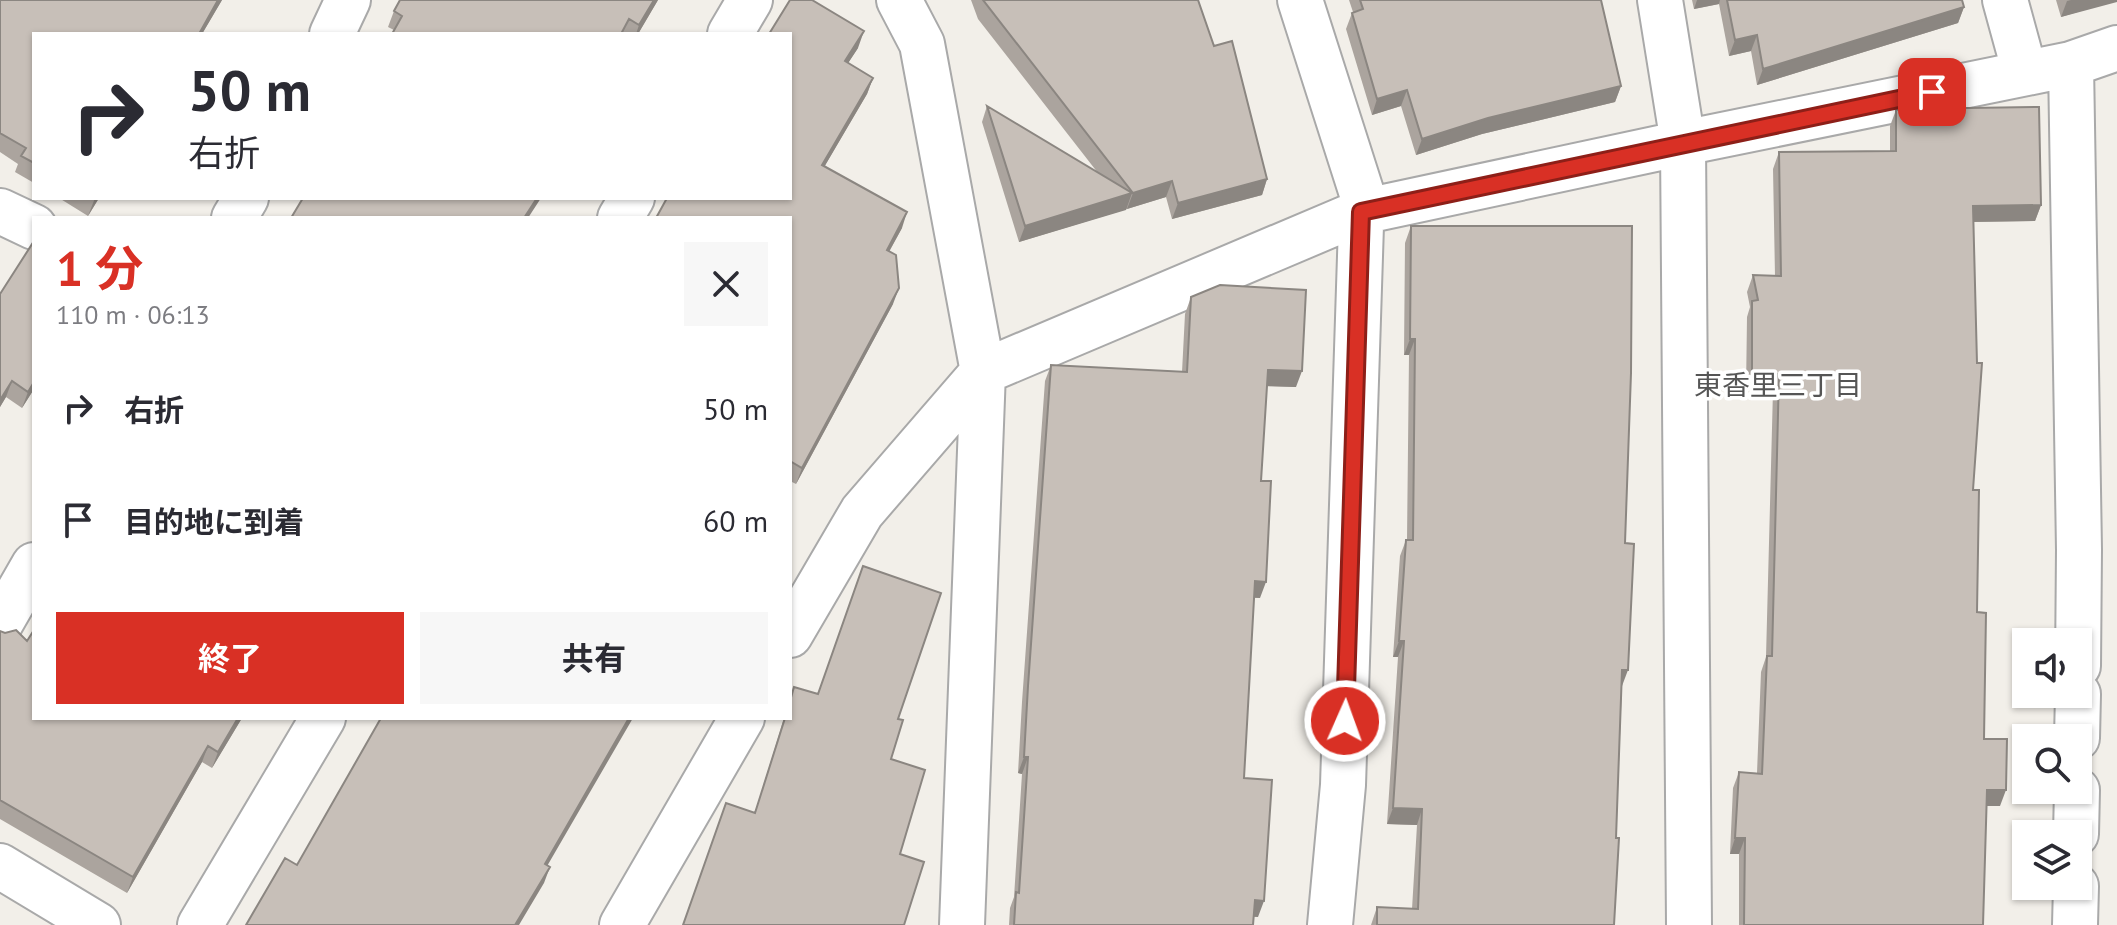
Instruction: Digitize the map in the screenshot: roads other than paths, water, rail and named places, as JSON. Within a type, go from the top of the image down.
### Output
[{"type":"street","points":[[333,32],[348,0]]},
{"type":"street","points":[[731,32],[750,0]]},
{"type":"street","points":[[899,0],[922,44],[983,372],[962,925]]},
{"type":"street","points":[[1300,0],[1362,194],[1343,785],[1330,925]]},
{"type":"street","points":[[1660,0],[1683,143],[1689,925]]},
{"type":"street","points":[[2005,0],[2025,73]]},
{"type":"street","points":[[792,632],[862,512],[983,372],[1361,212],[2071,64],[2117,48]]},
{"type":"street","points":[[2071,64],[2078,628]]},
{"type":"street","points":[[0,211],[32,226]]},
{"type":"street","points":[[0,624],[32,568]]},
{"type":"street","points":[[200,925],[322,720]]},
{"type":"street","points":[[622,925],[741,720]]},
{"type":"street","points":[[0,866],[98,925]]},
{"type":"street","points":[[2075,925],[2076,900]]},
{"type":"district","name":"東香里三丁目","points":[[1778,385]]}]
